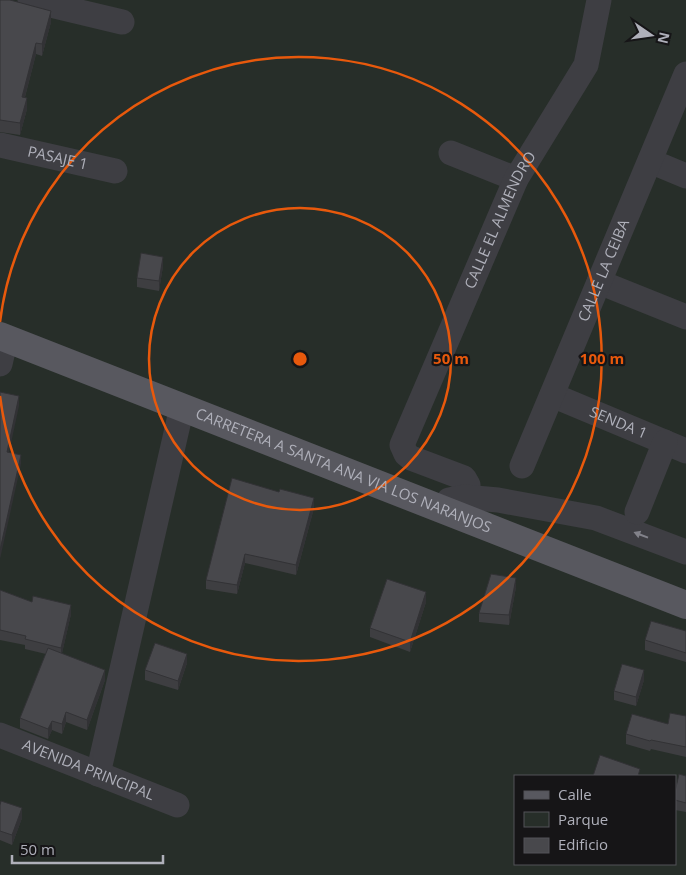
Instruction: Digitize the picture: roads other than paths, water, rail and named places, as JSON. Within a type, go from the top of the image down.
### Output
[{"type":"main road","name":"CARRETERA A SANTA ANA VIA LOS NARANJOS","points":[[2,346],[182,407],[686,605]]},
{"type":"street","points":[[30,0],[122,22]]},
{"type":"street","name":"CALLE EL ALMENDRO","points":[[464,497],[468,486],[464,478],[411,458],[406,454],[402,445],[516,180],[586,65],[599,0]]},
{"type":"street","name":"CALLE LA CEIBA","points":[[522,466],[686,74]]},
{"type":"street","name":"PASAJE 1","points":[[0,145],[115,171]]},
{"type":"street","points":[[452,153],[516,180]]},
{"type":"street","points":[[650,161],[686,176]]},
{"type":"street","points":[[599,282],[686,317]]},
{"type":"street","name":"SENDA 1","points":[[552,395],[676,446]]},
{"type":"street","points":[[98,774],[182,407]]},
{"type":"street","points":[[637,512],[676,446]]},
{"type":"street","points":[[427,504],[464,497],[498,500],[596,518],[686,552]]},
{"type":"street","name":"AVENIDA PRINCIPAL","points":[[0,735],[177,805]]}]
